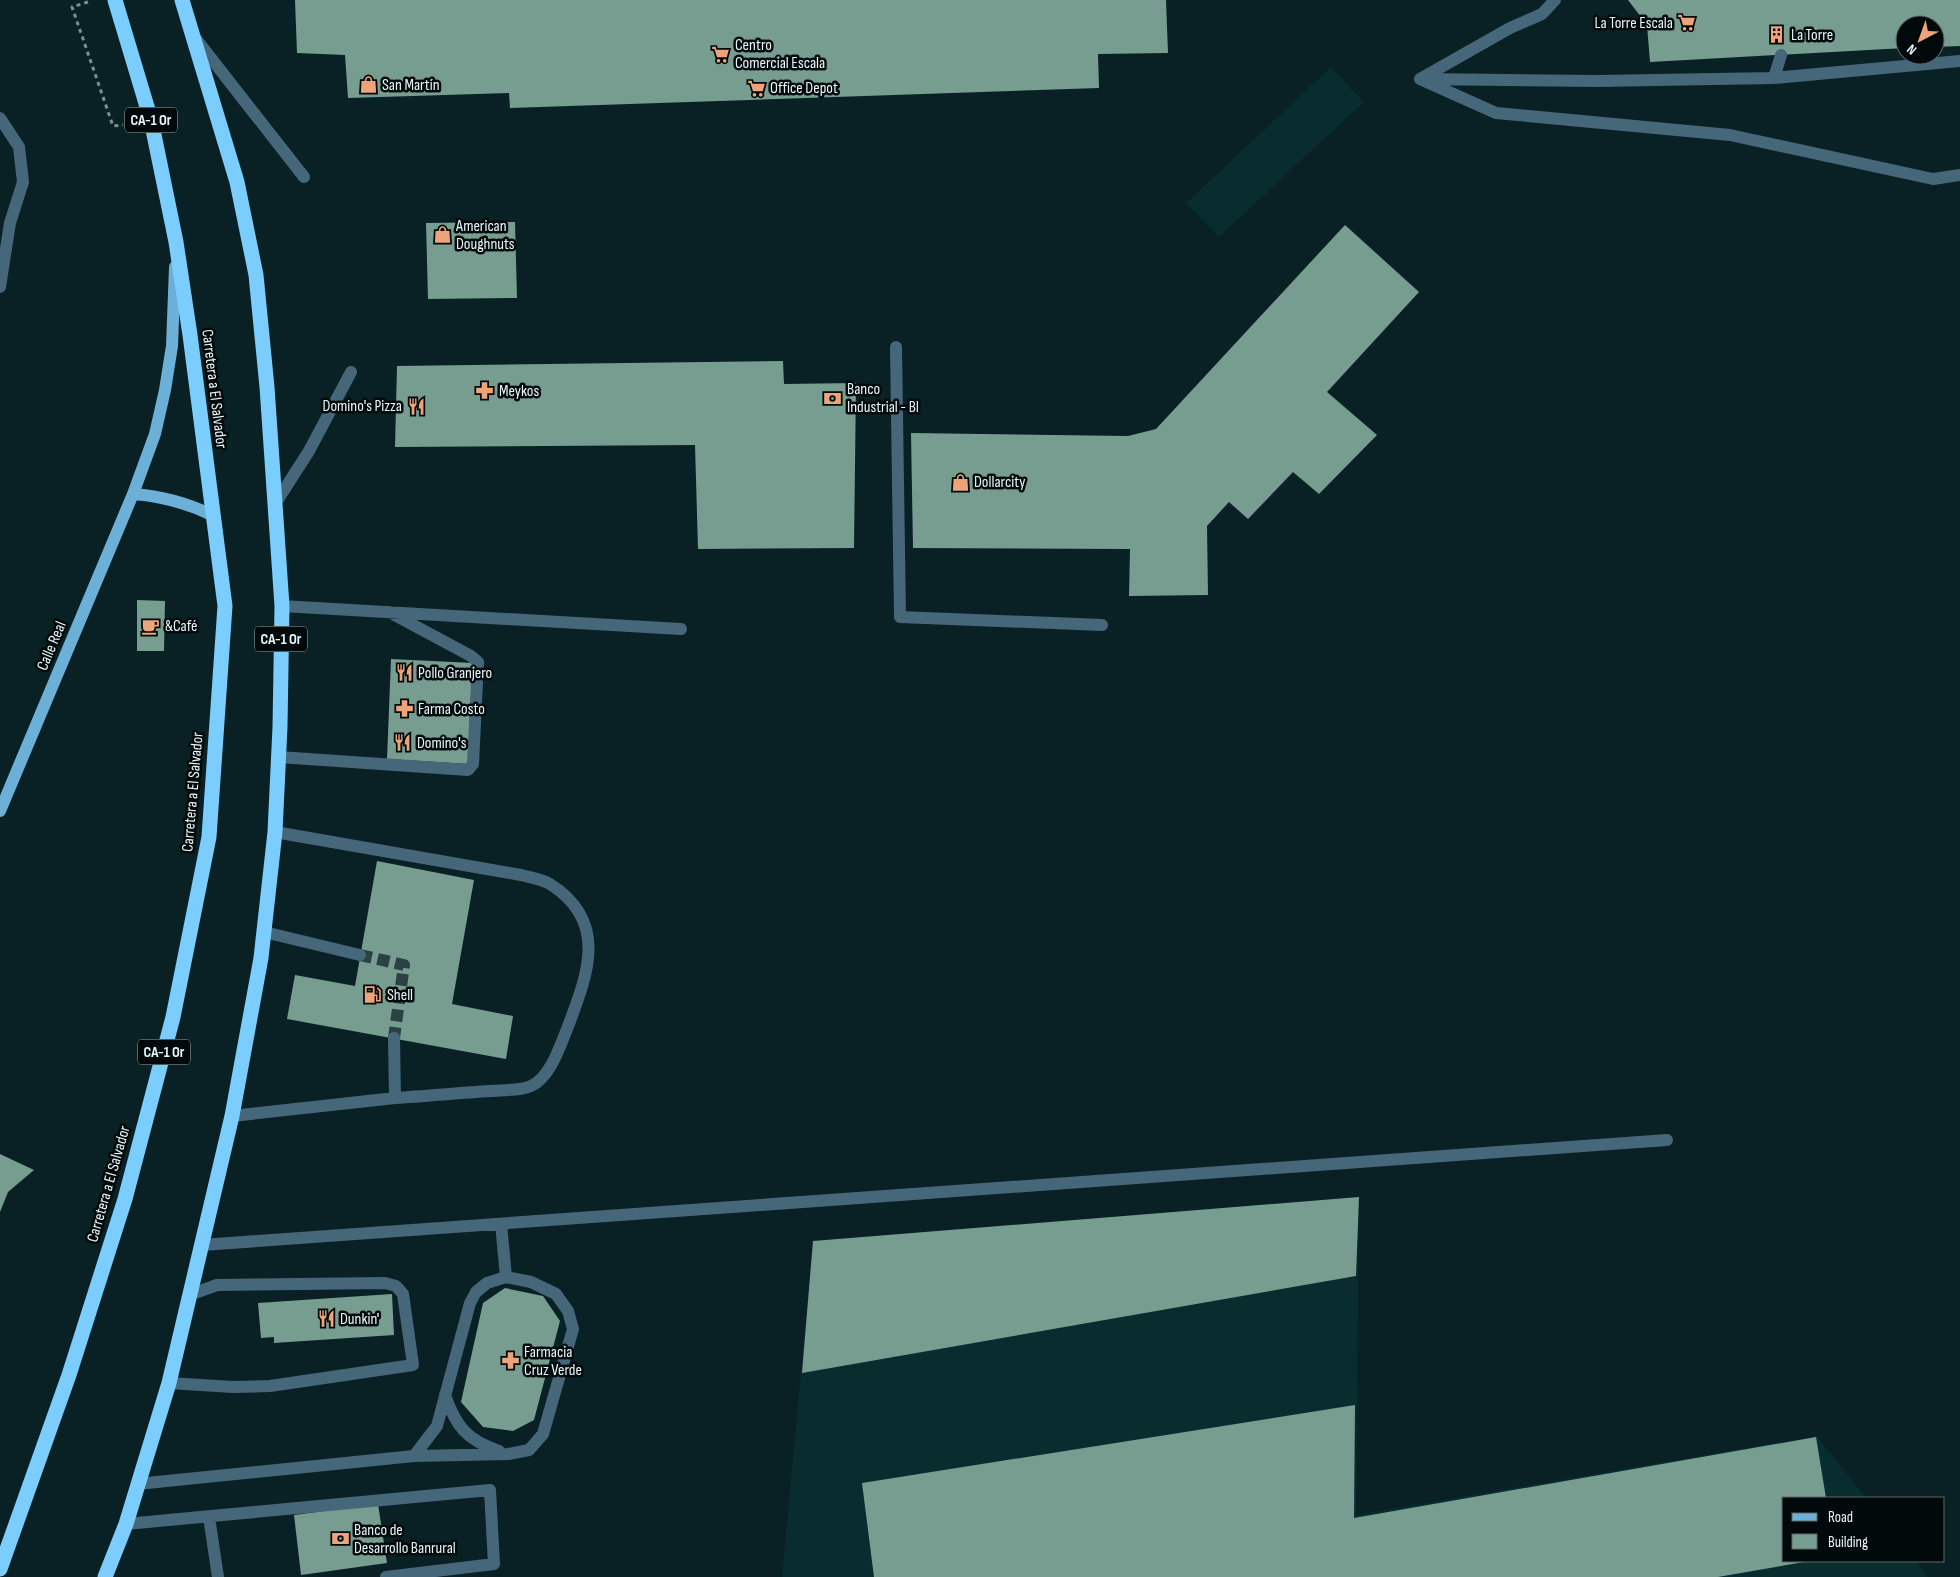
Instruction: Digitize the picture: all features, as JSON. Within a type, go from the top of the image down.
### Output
[{"type":"highway","name":"Carretera a El Salvador","points":[[0,1569],[66,1384],[125,1199],[173,1017],[209,837],[225,606],[176,242],[151,120],[116,0]]},
{"type":"highway","name":"CA-1 Or","points":[[105,1577],[126,1524],[169,1383],[232,1116],[264,932],[275,832],[279,757],[282,606],[267,387],[256,275],[237,182],[182,0]]},
{"type":"main road","name":"Calle Real","points":[[0,811],[133,494],[155,434],[167,382],[172,346],[176,242]]},
{"type":"main road","points":[[133,494],[166,498],[196,507],[212,515]]},
{"type":"street","points":[[1420,79],[1510,28],[1542,14],[1555,0]]},
{"type":"street","points":[[192,36],[304,177]]},
{"type":"street","points":[[1774,78],[1781,55]]},
{"type":"street","points":[[1420,79],[1598,81],[1774,78],[1960,61]]},
{"type":"street","points":[[1420,79],[1496,113],[1730,135],[1932,179],[1960,175]]},
{"type":"street","points":[[0,118],[19,147],[23,182],[10,223],[0,287]]},
{"type":"street","points":[[896,347],[900,618],[1102,625]]},
{"type":"street","points":[[275,504],[309,451],[351,372]]},
{"type":"street","points":[[282,606],[681,629]]},
{"type":"street","points":[[279,757],[468,770],[472,767],[478,662],[471,656],[389,612]]},
{"type":"street","points":[[232,1116],[395,1098],[532,1086],[550,1069],[583,988],[589,958],[589,937],[574,906],[548,883],[520,875],[275,832]]},
{"type":"street","points":[[264,932],[360,955]]},
{"type":"street","points":[[394,1038],[395,1098]]},
{"type":"street","points":[[202,1245],[1667,1140]]},
{"type":"street","points":[[501,1224],[506,1277]]},
{"type":"street","points":[[137,1484],[414,1456],[508,1454],[529,1450],[543,1434],[573,1329],[568,1311],[556,1294],[531,1282],[506,1277],[487,1283],[476,1292],[470,1303],[437,1426],[414,1456]]},
{"type":"street","points":[[169,1383],[233,1387],[270,1386],[413,1365],[403,1294],[396,1286],[385,1283],[216,1286],[189,1295]]},
{"type":"street","points":[[446,1395],[452,1416],[465,1434],[483,1446],[508,1454]]},
{"type":"street","points":[[126,1524],[490,1490],[494,1564],[386,1577]]},
{"type":"street","points":[[209,1516],[218,1577]]},
{"type":"path","points":[[93,0],[72,7],[113,126]]},
{"type":"shaded area","points":[[1331,67],[1364,102],[1219,237],[1186,203]]},
{"type":"shaded area","points":[[1359,1197],[1356,1515],[1817,1436],[1865,1497],[1782,1497],[1782,1562],[1917,1562],[1928,1577],[782,1577],[813,1241]]},
{"type":"building","name":"Centro Comercial Escala","points":[[295,0],[1166,0],[1168,53],[1098,54],[1099,88],[510,108],[509,93],[348,98],[345,55],[297,53]]},
{"type":"building","name":"La Torre","points":[[1628,0],[1960,0],[1960,46],[1945,47],[1945,15],[1895,15],[1895,49],[1650,62],[1647,25]]},
{"type":"building","points":[[515,222],[517,298],[428,299],[426,223]]},
{"type":"building","points":[[1345,225],[1419,292],[1327,392],[1377,435],[1319,494],[1293,472],[1248,519],[1229,502],[1207,526],[1208,595],[1129,596],[1130,549],[913,548],[911,433],[1128,436],[1156,429]]},
{"type":"building","points":[[783,361],[784,384],[856,383],[854,548],[698,549],[695,445],[395,447],[397,366]]},
{"type":"building","name":"&Café","points":[[137,600],[165,601],[164,651],[137,651]]},
{"type":"building","points":[[391,659],[473,663],[469,764],[387,759]]},
{"type":"building","name":"Shell","points":[[377,861],[474,880],[452,1004],[513,1016],[506,1059],[287,1019],[295,975],[355,986]]},
{"type":"building","points":[[0,1154],[34,1170],[8,1192],[0,1212]]},
{"type":"building","points":[[1359,1197],[1356,1276],[802,1373],[813,1241]]},
{"type":"building","name":"Farmacia Cruz Verde","points":[[505,1288],[543,1296],[560,1321],[534,1420],[513,1431],[483,1427],[461,1402],[483,1303]]},
{"type":"building","name":"Dunkin'","points":[[392,1294],[394,1335],[274,1343],[274,1337],[261,1338],[258,1303]]},
{"type":"building","points":[[1355,1405],[1354,1518],[1816,1437],[1826,1497],[1782,1497],[1782,1562],[1804,1562],[1718,1577],[874,1577],[862,1483]]},
{"type":"building","name":"Banco de Desarrollo Banrural","points":[[378,1504],[387,1563],[301,1575],[294,1515]]},
{"type":"tunnel","points":[[360,955],[404,965],[394,1038]]},
{"type":"place","name":"La Torre Escala","points":[[1687,23]]},
{"type":"place","name":"La Torre","points":[[1777,35]]},
{"type":"place","name":"Centro Comercial Escala","points":[[721,54]]},
{"type":"place","name":"San Martín","points":[[368,85]]},
{"type":"place","name":"Office Depot","points":[[756,88]]},
{"type":"place","name":"American Doughnuts","points":[[442,235]]},
{"type":"place","name":"Meykos","points":[[485,391]]},
{"type":"place","name":"Banco Industrial - BI","points":[[833,398]]},
{"type":"place","name":"Domino's Pizza","points":[[416,406]]},
{"type":"place","name":"Dollarcity","points":[[960,482]]},
{"type":"place","name":"&Café","points":[[151,626]]},
{"type":"place","name":"Pollo Granjero","points":[[404,673]]},
{"type":"place","name":"Farma Costo","points":[[404,709]]},
{"type":"place","name":"Domino's","points":[[403,743]]},
{"type":"place","name":"Shell","points":[[373,995]]},
{"type":"place","name":"Dunkin'","points":[[326,1319]]},
{"type":"place","name":"Farmacia Cruz Verde","points":[[510,1361]]},
{"type":"place","name":"Banco de Desarrollo Banrural","points":[[340,1539]]}]
